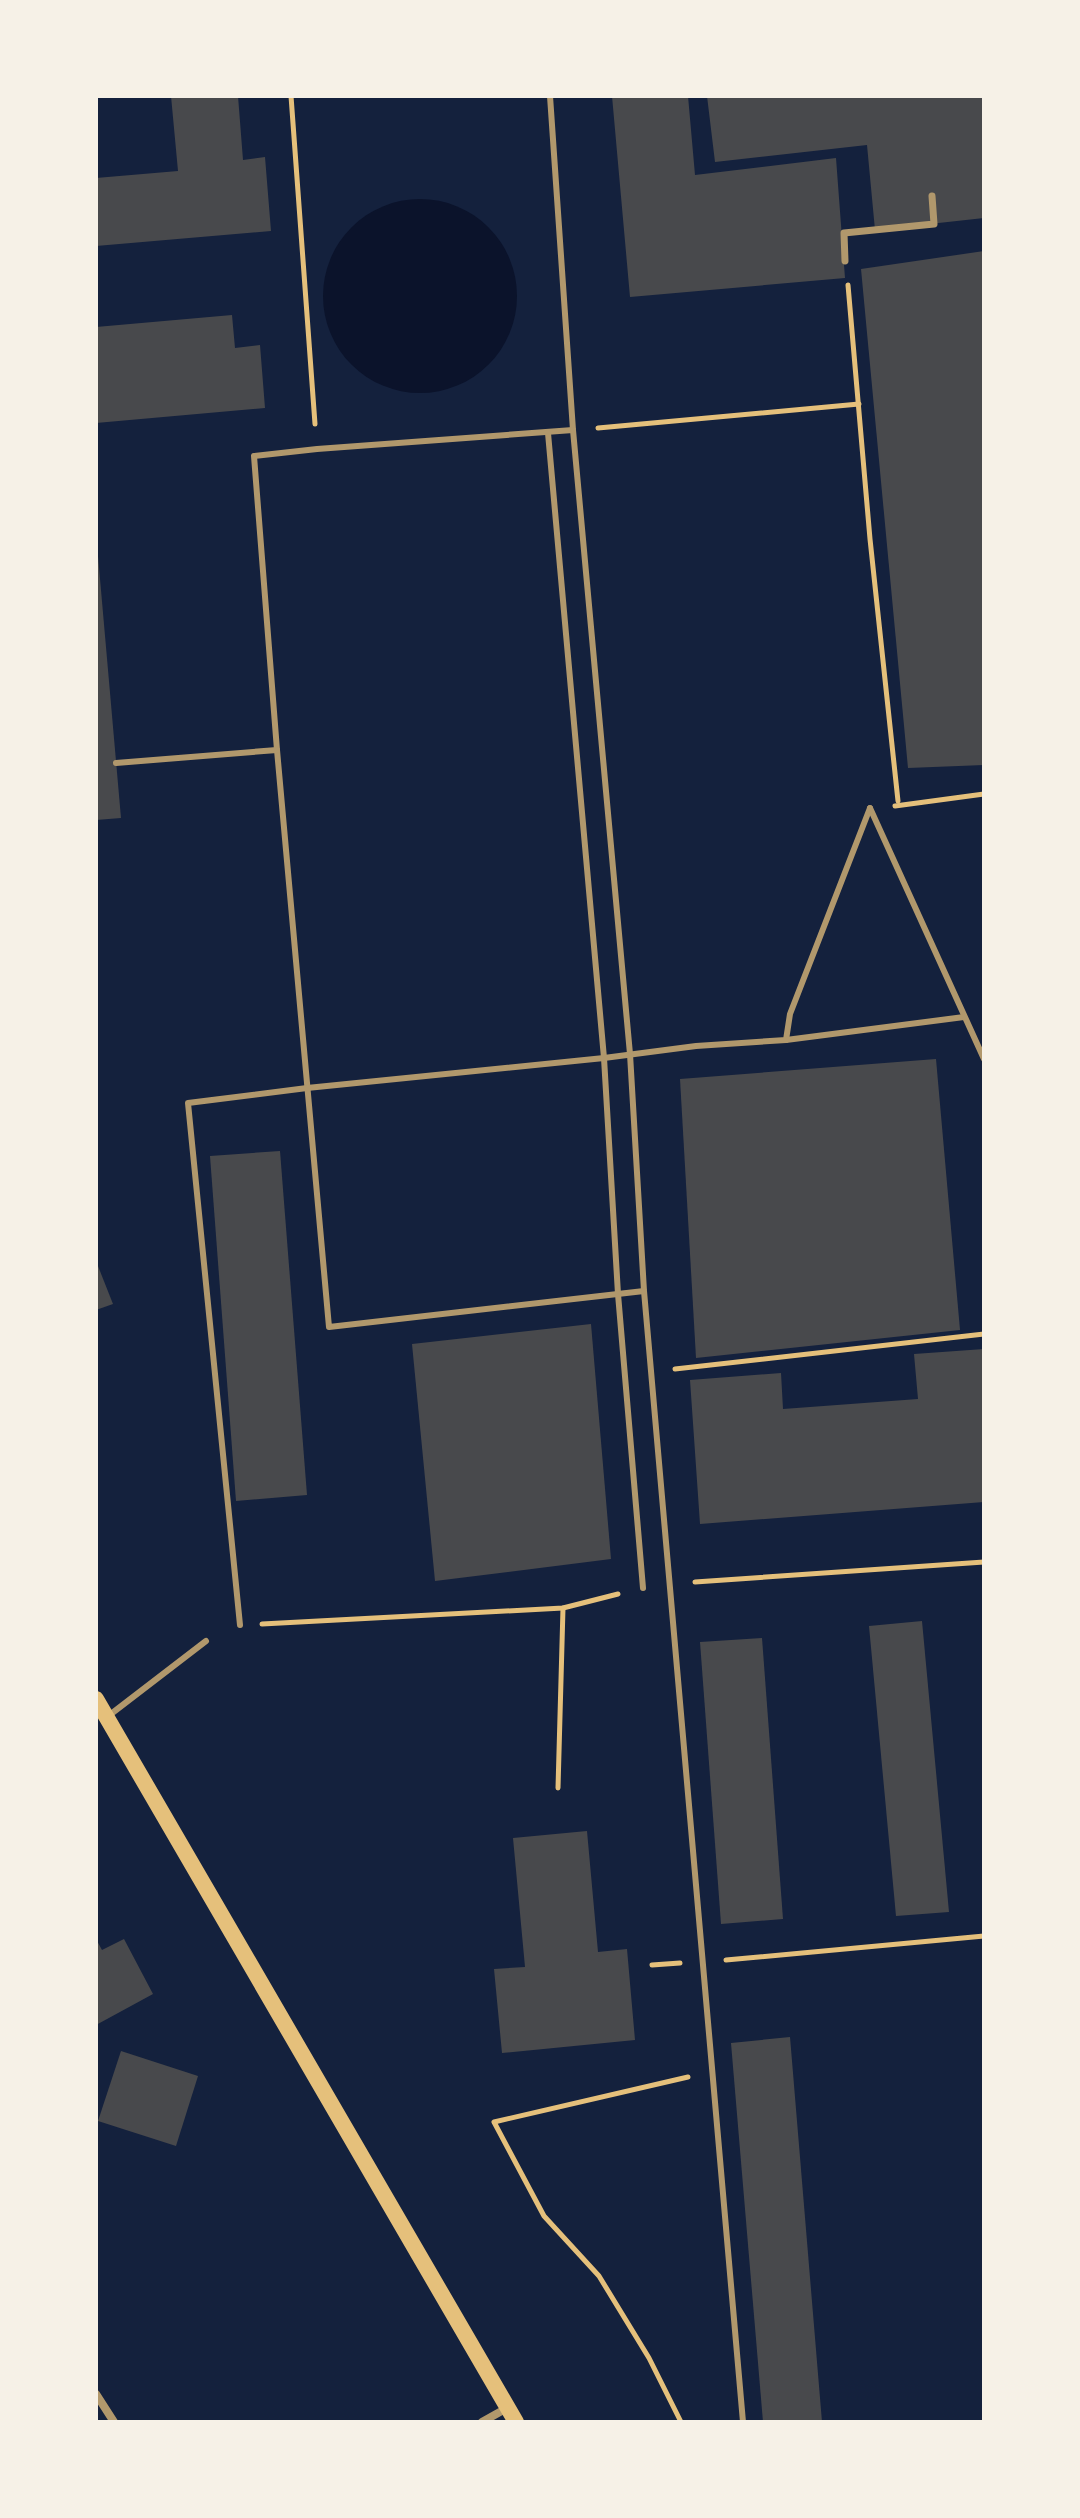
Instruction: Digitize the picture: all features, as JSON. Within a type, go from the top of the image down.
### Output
[{"type":"main road","points":[[96,1699],[512,2415]]},
{"type":"street","points":[[845,261],[844,233],[934,224],[932,196]]},
{"type":"street","points":[[96,2394],[114,2422]]},
{"type":"street","points":[[482,2422],[512,2415]]},
{"type":"lane","points":[[550,96],[573,430],[630,1054],[644,1291],[743,2422]]},
{"type":"lane","points":[[573,430],[254,456],[277,750],[329,1327],[644,1291]]},
{"type":"lane","points":[[548,433],[604,1058],[618,1294],[643,1588]]},
{"type":"lane","points":[[116,763],[277,750]]},
{"type":"lane","points":[[786,1040],[790,1014],[870,808]]},
{"type":"lane","points":[[870,808],[984,1059]]},
{"type":"lane","points":[[240,1625],[188,1103],[696,1046],[786,1040],[964,1017]]},
{"type":"lane","points":[[107,1718],[206,1641]]},
{"type":"path","points":[[291,96],[317,449]]},
{"type":"path","points":[[845,261],[898,805]]},
{"type":"path","points":[[573,430],[859,404]]},
{"type":"path","points":[[870,808],[984,794]]},
{"type":"path","points":[[652,1372],[984,1334]]},
{"type":"path","points":[[671,1583],[984,1562]]},
{"type":"path","points":[[240,1625],[563,1608],[643,1588]]},
{"type":"path","points":[[558,1788],[563,1608]]},
{"type":"path","points":[[703,1962],[984,1936]]},
{"type":"path","points":[[681,2422],[649,2358],[599,2276],[544,2216],[494,2122],[713,2071]]},
{"type":"water","points":[[420,199],[457,206],[489,227],[510,259],[517,296],[510,333],[489,365],[457,386],[420,393],[383,386],[351,365],[330,333],[323,296],[330,259],[351,227],[383,206]]},
{"type":"building","points":[[171,96],[238,96],[243,160],[265,157],[271,231],[96,246],[96,178],[178,171]]},
{"type":"building","points":[[612,96],[688,96],[695,175],[836,158],[845,278],[630,297]]},
{"type":"building","points":[[707,96],[984,96],[984,218],[875,230],[867,145],[715,162]]},
{"type":"building","points":[[984,251],[984,765],[908,768],[861,269]]},
{"type":"building","points":[[232,315],[235,348],[260,345],[265,408],[96,423],[96,327]]},
{"type":"building","points":[[96,557],[121,818],[96,820]]},
{"type":"building","points":[[936,1059],[960,1330],[696,1358],[680,1079]]},
{"type":"building","points":[[280,1151],[307,1495],[236,1501],[210,1156]]},
{"type":"building","points":[[96,1261],[113,1304],[96,1310]]},
{"type":"building","points":[[591,1324],[611,1559],[435,1581],[412,1344]]},
{"type":"building","points":[[984,1349],[984,1502],[700,1524],[690,1380],[781,1373],[783,1409],[918,1399],[914,1354]]},
{"type":"building","points":[[922,1621],[949,1912],[896,1916],[869,1626]]},
{"type":"building","points":[[762,1638],[783,1919],[721,1924],[700,1642]]},
{"type":"building","points":[[587,1831],[598,1952],[627,1949],[635,2040],[502,2053],[494,1969],[525,1967],[513,1838]]},
{"type":"building","points":[[96,1939],[102,1950],[124,1939],[153,1994],[96,2025]]},
{"type":"building","points":[[790,2037],[822,2422],[763,2422],[731,2043]]},
{"type":"building","points":[[121,2051],[198,2076],[176,2146],[98,2121]]}]
